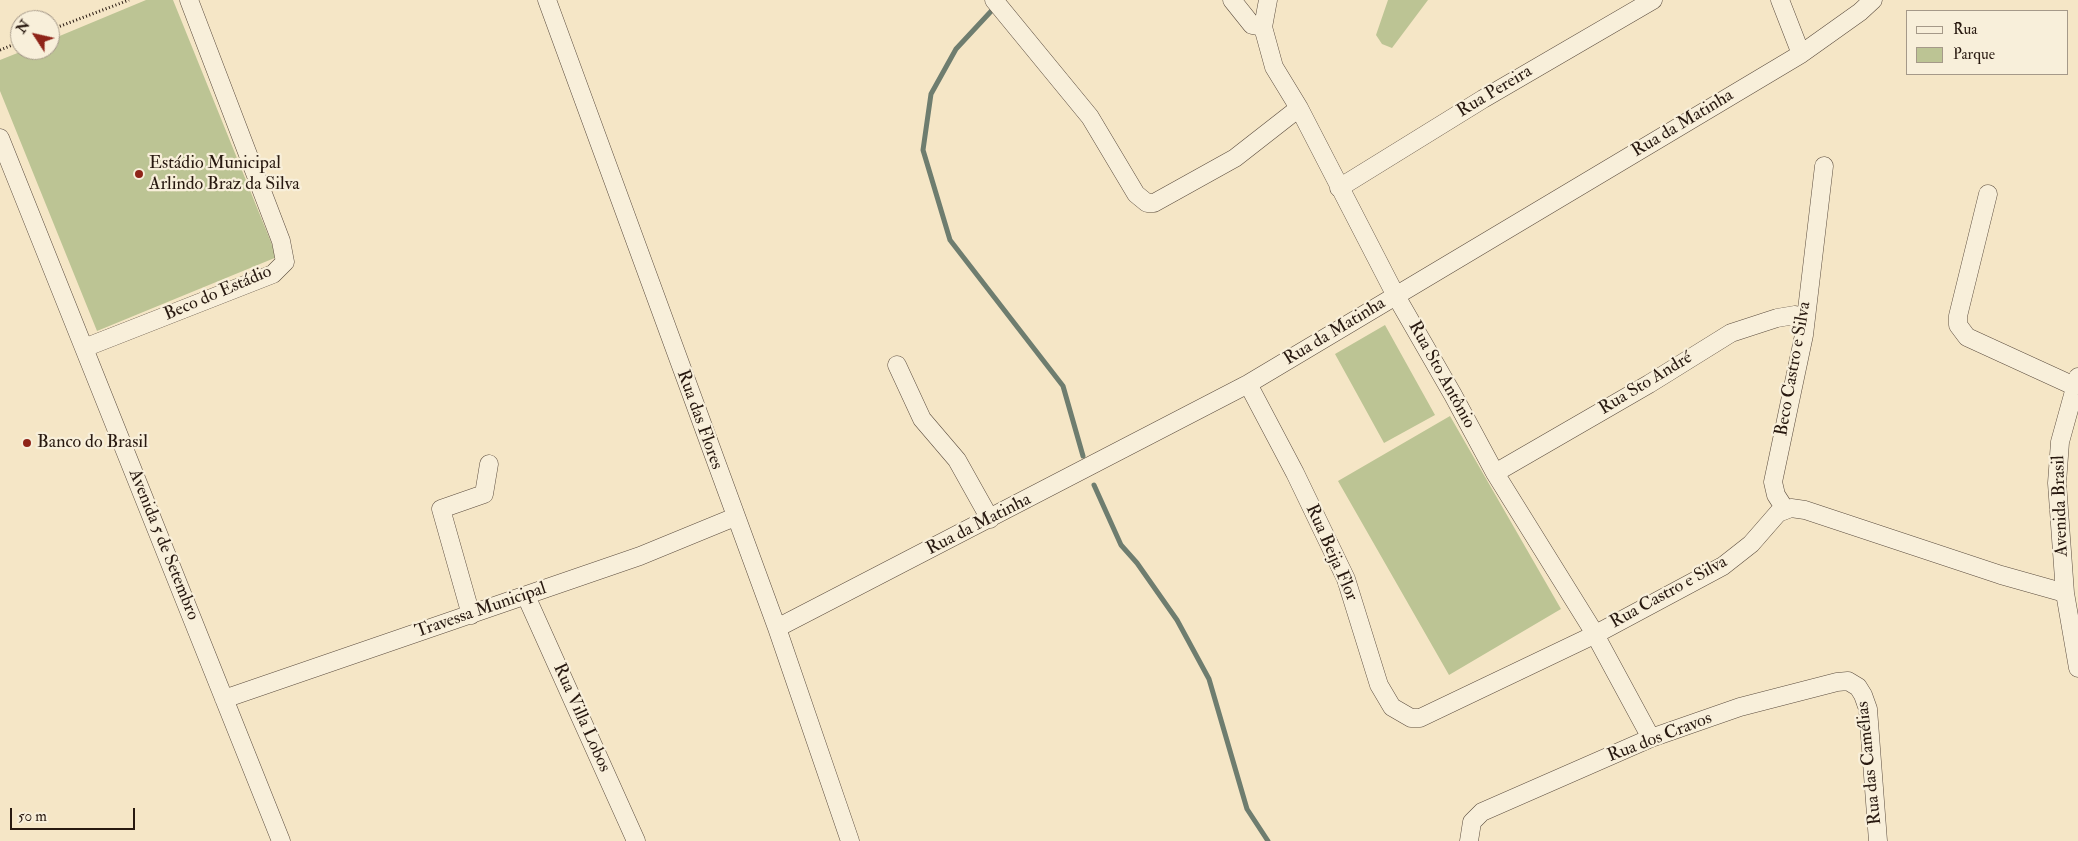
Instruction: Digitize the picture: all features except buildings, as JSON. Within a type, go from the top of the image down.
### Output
[{"type":"street","name":"Beco do Estádio","points":[[84,348],[273,274],[285,262],[282,241],[189,0]]},
{"type":"street","name":"Rua das Flores","points":[[547,0],[777,628],[850,841]]},
{"type":"street","points":[[994,0],[1090,117],[1136,194],[1147,203],[1154,203],[1235,158],[1299,108]]},
{"type":"street","points":[[1232,0],[1252,25],[1263,27]]},
{"type":"street","name":"Rua Sto Antônio","points":[[1268,0],[1263,27],[1274,67],[1299,108],[1396,296],[1495,473],[1596,634],[1651,738]]},
{"type":"street","name":"Rua Pereira","points":[[1339,188],[1491,94],[1653,0]]},
{"type":"street","points":[[1780,0],[1801,54]]},
{"type":"street","name":"Rua da Matinha","points":[[777,628],[1248,384],[1801,54],[1860,12],[1873,0]]},
{"type":"street","name":"Avenida 5 de Setembro","points":[[0,138],[281,841]]},
{"type":"street","name":"Beco Castro e Silva","points":[[1785,509],[1776,495],[1773,482],[1804,335],[1824,166]]},
{"type":"street","points":[[1988,194],[1958,316],[1958,326],[1967,337],[2076,381]]},
{"type":"street","name":"Rua Sto André","points":[[1495,473],[1649,384],[1730,333],[1777,318],[1795,315],[1805,317]]},
{"type":"street","points":[[897,365],[922,419],[956,460],[990,519]]},
{"type":"street","name":"Avenida Brasil","points":[[2076,381],[2060,442],[2057,483],[2065,593],[2078,668]]},
{"type":"street","name":"Rua Beija Flor","points":[[1248,384],[1295,473],[1346,580],[1379,684],[1392,707],[1411,718]]},
{"type":"street","points":[[470,615],[441,509],[484,494],[490,464]]},
{"type":"street","points":[[1785,509],[1798,508],[2001,575],[2065,593]]},
{"type":"street","name":"Rua Castro e Silva","points":[[1411,718],[1420,718],[1596,634],[1723,566],[1751,544],[1778,514],[1785,509]]},
{"type":"street","name":"Travessa Municipal","points":[[224,700],[640,556],[735,517]]},
{"type":"street","name":"Rua Villa Lobos","points":[[526,596],[636,841]]},
{"type":"street","name":"Rua dos Cravos","points":[[1470,841],[1472,822],[1482,812],[1651,738],[1740,707],[1837,682],[1848,681],[1858,687]]},
{"type":"street","name":"Rua das Camélias","points":[[1858,687],[1868,709],[1878,841]]},
{"type":"path","points":[[60,26],[129,0]]},
{"type":"green space","name":"Estádio Municipal Arlindo Braz da Silva","points":[[146,0],[173,0],[277,257],[97,331],[0,91],[0,60],[10,56],[10,60],[60,60],[60,36]]},
{"type":"green space","points":[[1388,0],[1428,0],[1392,48],[1382,44],[1376,35]]},
{"type":"green space","points":[[1385,325],[1435,415],[1384,443],[1335,354]]},
{"type":"green space","points":[[1450,416],[1561,609],[1449,675],[1338,481]]},
{"type":"waterway","points":[[995,7],[956,49],[931,94],[923,150],[950,240],[1063,386],[1083,456]]},
{"type":"waterway","points":[[1094,485],[1121,545],[1137,563],[1177,620],[1209,679],[1247,809],[1268,841]]},
{"type":"place","name":"Estádio Municipal Arlindo Braz da Silva","points":[[139,174]]},
{"type":"place","name":"Banco do Brasil","points":[[27,443]]}]
